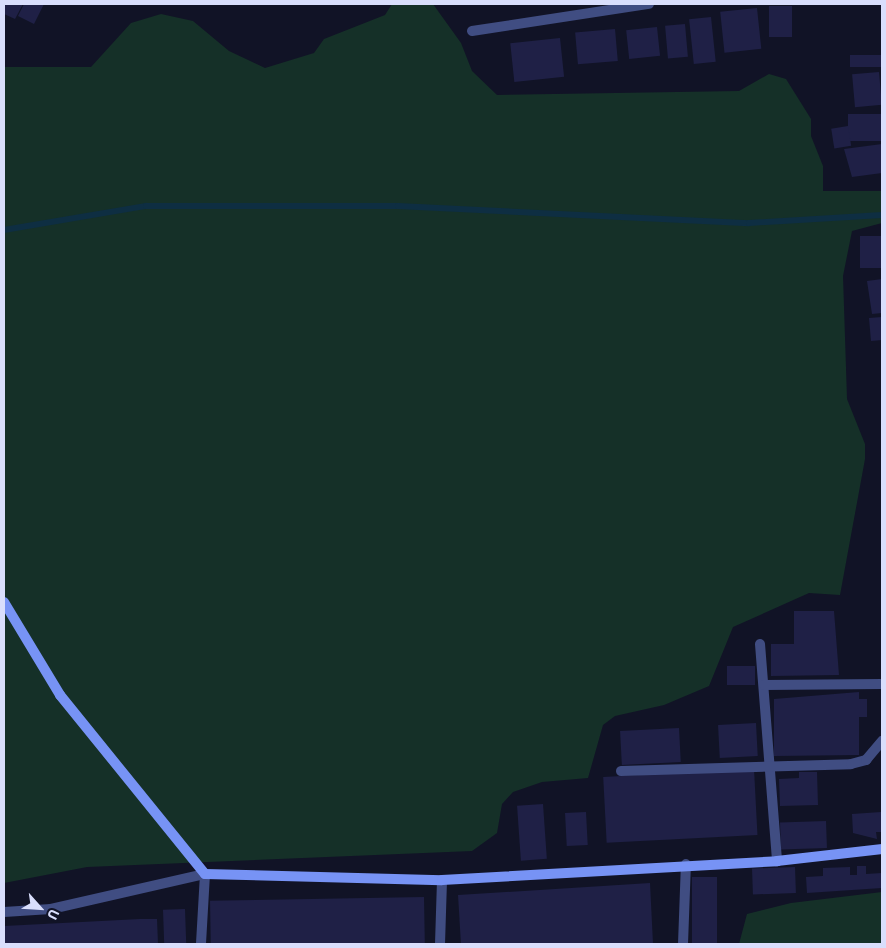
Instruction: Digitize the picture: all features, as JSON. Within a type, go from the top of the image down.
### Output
[{"type":"street","points":[[472,31],[649,4]]},
{"type":"street","points":[[4,602],[60,695],[205,874],[201,944]]},
{"type":"street","points":[[760,644],[776,861]]},
{"type":"street","points":[[764,685],[882,683]]},
{"type":"street","points":[[621,771],[770,764],[852,764],[866,760],[882,741]]},
{"type":"street","points":[[4,912],[51,909],[205,874],[442,880],[686,864],[776,861],[882,849]]},
{"type":"street","points":[[683,944],[686,864]]},
{"type":"street","points":[[440,944],[442,880]]},
{"type":"green space","points":[[392,4],[433,4],[461,43],[472,71],[497,95],[739,91],[769,74],[786,79],[811,119],[811,136],[823,166],[823,191],[882,191],[882,223],[852,231],[843,276],[847,399],[865,444],[865,459],[840,595],[809,593],[733,627],[709,686],[664,705],[615,716],[603,725],[588,778],[542,782],[513,792],[502,804],[497,833],[472,851],[87,867],[4,883],[4,67],[91,67],[131,23],[161,14],[193,21],[229,51],[265,68],[314,53],[324,39],[385,15]]},
{"type":"green space","points":[[882,892],[882,944],[739,944],[747,914],[791,903]]},
{"type":"building","points":[[4,4],[23,4],[15,19],[4,14]]},
{"type":"building","points":[[24,4],[44,4],[34,24],[18,16]]},
{"type":"building","points":[[769,6],[792,6],[792,37],[769,37]]},
{"type":"building","points":[[757,8],[761,49],[724,53],[720,12]]},
{"type":"building","points":[[711,17],[716,62],[694,64],[689,19]]},
{"type":"building","points":[[685,24],[688,57],[668,59],[665,26]]},
{"type":"building","points":[[657,27],[660,56],[629,59],[626,30]]},
{"type":"building","points":[[615,29],[618,61],[578,64],[575,32]]},
{"type":"building","points":[[560,38],[564,77],[514,82],[510,43]]},
{"type":"building","points":[[850,55],[882,55],[882,67],[850,67]]},
{"type":"building","points":[[879,72],[882,105],[855,107],[852,74]]},
{"type":"building","points":[[848,114],[882,114],[882,141],[848,141]]},
{"type":"building","points":[[848,126],[851,146],[834,148],[831,129]]},
{"type":"building","points":[[882,144],[882,173],[852,177],[844,149]]},
{"type":"building","points":[[860,236],[882,236],[882,268],[860,268]]},
{"type":"building","points":[[882,279],[882,313],[872,314],[867,281]]},
{"type":"building","points":[[882,317],[882,340],[871,341],[869,318]]},
{"type":"building","points":[[794,611],[834,611],[839,675],[771,676],[771,644],[794,644]]},
{"type":"building","points":[[727,666],[755,666],[755,685],[727,685]]},
{"type":"building","points":[[859,692],[859,699],[867,699],[867,717],[859,717],[859,755],[774,756],[774,699]]},
{"type":"building","points":[[756,723],[758,756],[720,758],[718,725]]},
{"type":"building","points":[[679,728],[681,762],[622,765],[620,731]]},
{"type":"building","points":[[754,769],[757,835],[607,843],[603,777]]},
{"type":"building","points":[[799,772],[817,772],[818,805],[780,806],[779,779],[799,778]]},
{"type":"building","points":[[543,804],[547,859],[521,861],[517,806]]},
{"type":"building","points":[[586,812],[588,845],[567,846],[565,813]]},
{"type":"building","points":[[881,812],[882,832],[876,832],[877,839],[853,833],[852,814]]},
{"type":"building","points":[[826,821],[827,848],[781,850],[780,823]]},
{"type":"building","points":[[857,866],[866,866],[866,874],[882,873],[882,888],[807,893],[806,877],[823,876],[823,868],[850,867],[850,875],[857,875]]},
{"type":"building","points":[[795,867],[796,893],[753,894],[752,869]]},
{"type":"building","points":[[692,877],[717,877],[717,944],[692,944]]},
{"type":"building","points":[[650,883],[653,944],[461,944],[458,895]]},
{"type":"building","points":[[424,897],[425,944],[211,944],[210,901]]},
{"type":"building","points":[[185,909],[186,944],[164,944],[163,910]]},
{"type":"building","points":[[157,919],[158,944],[4,944],[4,926]]},
{"type":"waterway","points":[[4,230],[146,206],[398,206],[749,223],[882,215]]}]
